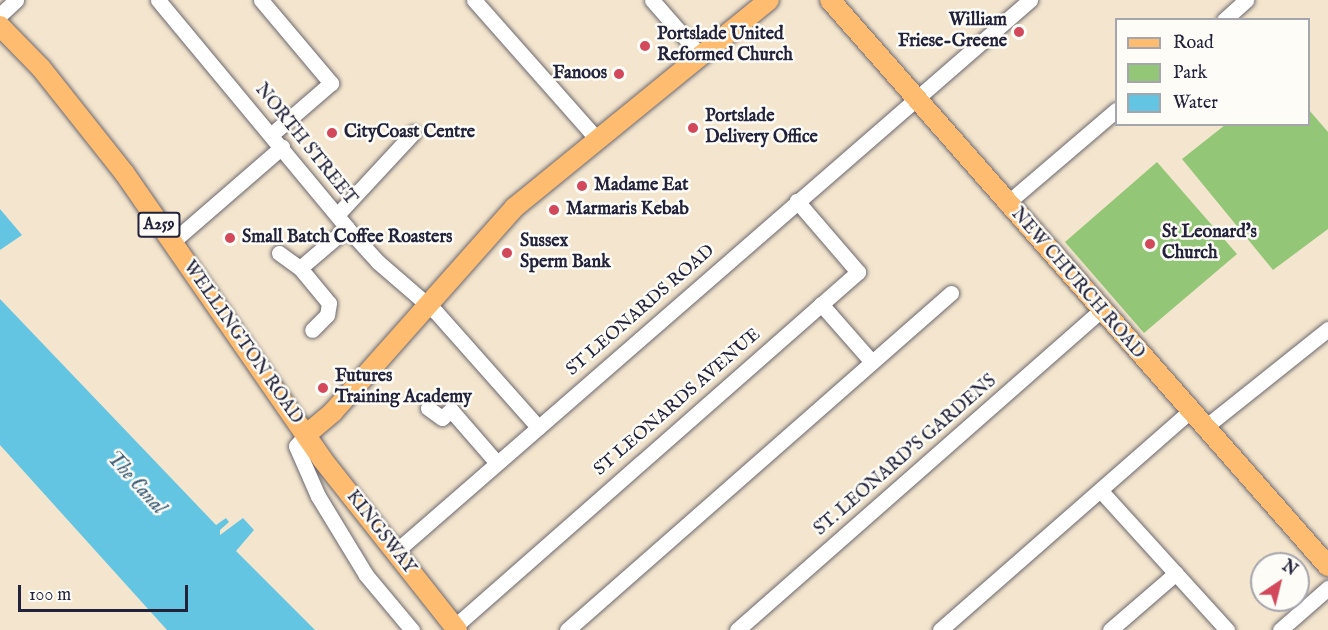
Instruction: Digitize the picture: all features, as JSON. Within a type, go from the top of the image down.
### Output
[{"type":"main road","points":[[307,434],[333,412],[428,308],[514,208],[770,0]]},
{"type":"main road","name":"NEW CHURCH ROAD","points":[[830,0],[913,99],[1100,311],[1327,563]]},
{"type":"main road","name":"WELLINGTON ROAD","points":[[0,26],[73,106],[307,434]]},
{"type":"main road","name":"KINGSWAY","points":[[307,434],[394,553],[455,628]]},
{"type":"street","points":[[0,15],[16,0]]},
{"type":"street","points":[[261,0],[331,83],[272,134]]},
{"type":"street","points":[[474,0],[598,140]]},
{"type":"street","points":[[652,0],[701,56]]},
{"type":"street","name":"ST LEONARDS ROAD","points":[[394,553],[913,99],[1030,0]]},
{"type":"street","points":[[1226,18],[1246,0]]},
{"type":"street","name":"NORTH STREET","points":[[168,4],[347,228],[378,262],[428,308],[538,427]]},
{"type":"street","points":[[1006,204],[1115,111]]},
{"type":"street","points":[[337,215],[413,133]]},
{"type":"street","points":[[171,243],[282,147]]},
{"type":"street","name":"ST LEONARDS AVENUE","points":[[455,628],[858,272],[797,201]]},
{"type":"street","points":[[300,268],[347,228]]},
{"type":"street","points":[[279,253],[300,268],[329,303],[327,315],[312,330]]},
{"type":"street","points":[[567,630],[951,293]]},
{"type":"street","points":[[821,304],[871,361]]},
{"type":"street","name":"ST. LEONARD'S GARDENS","points":[[737,630],[1100,311]]},
{"type":"street","points":[[1204,428],[1328,329]]},
{"type":"street","points":[[428,408],[442,418],[452,410],[497,463]]},
{"type":"street","points":[[940,630],[1190,412]]},
{"type":"street","points":[[307,434],[296,446],[318,496],[366,575],[412,630]]},
{"type":"street","points":[[1101,491],[1227,630]]},
{"type":"street","points":[[1110,630],[1176,573]]},
{"type":"street","points":[[1280,630],[1328,588]]},
{"type":"green space","points":[[1310,111],[1328,132],[1328,229],[1273,270],[1182,159],[1224,126],[1310,126]]},
{"type":"green space","points":[[1157,162],[1237,254],[1144,333],[1065,242]]},
{"type":"water","points":[[0,209],[22,235],[0,250]]},
{"type":"water","name":"The Canal","points":[[0,299],[216,525],[226,518],[229,522],[220,530],[220,535],[243,518],[254,530],[236,551],[315,630],[167,630],[0,445]]},
{"type":"place","name":"William Friese-Greene","points":[[1019,32]]},
{"type":"place","name":"Portslade United Reformed Church","points":[[645,46]]},
{"type":"place","name":"Fanoos","points":[[619,74]]},
{"type":"place","name":"Portslade Delivery Office","points":[[693,128]]},
{"type":"place","name":"CityCoast Centre","points":[[332,133]]},
{"type":"place","name":"Madame Eat","points":[[582,186]]},
{"type":"place","name":"Marmaris Kebab","points":[[554,210]]},
{"type":"place","name":"Small Batch Coffee Roasters","points":[[230,238]]},
{"type":"place","name":"St Leonard's Church","points":[[1150,244]]},
{"type":"place","name":"Sussex Sperm Bank","points":[[507,253]]},
{"type":"place","name":"Futures Training Academy","points":[[323,388]]}]
